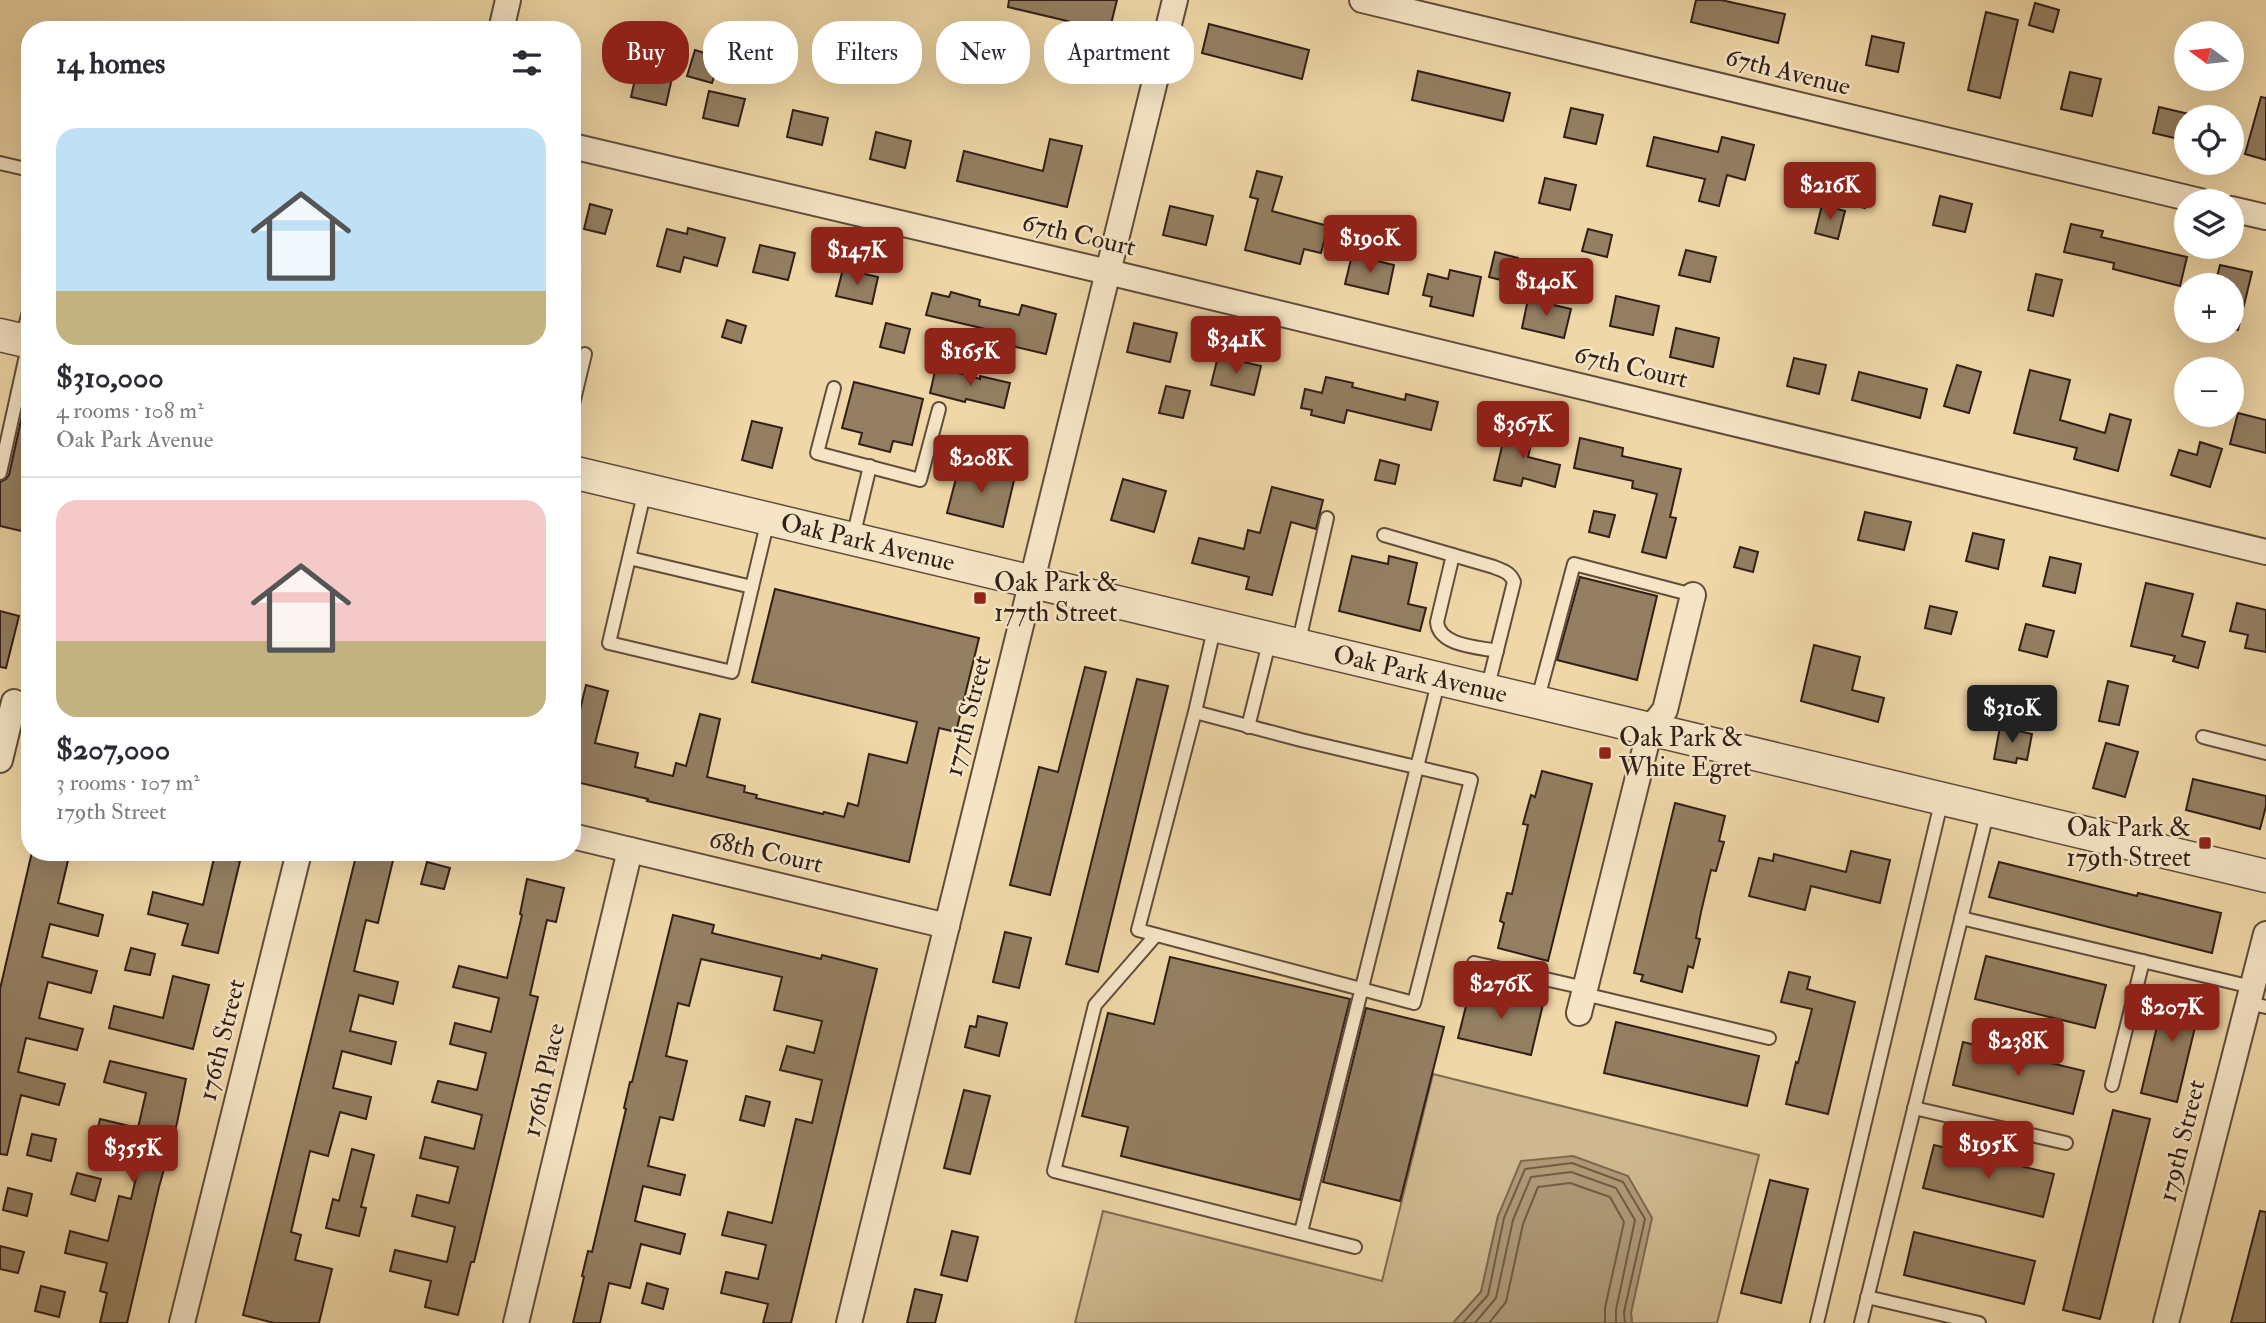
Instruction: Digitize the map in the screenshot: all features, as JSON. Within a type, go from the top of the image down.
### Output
[{"type":"street","points":[[502,21],[508,0]]},
{"type":"street","name":"177th Street","points":[[849,1323],[1175,0]]},
{"type":"street","name":"67th Avenue","points":[[1362,0],[2174,195]]},
{"type":"street","name":"67th Court","points":[[581,148],[1108,272],[2266,552]]},
{"type":"street","points":[[2244,212],[2266,217]]},
{"type":"street","name":"Oak Park Avenue","points":[[581,474],[2266,876]]},
{"type":"street","points":[[1583,998],[1650,729],[1665,710],[1693,595]]},
{"type":"street","points":[[0,760],[14,703]]},
{"type":"street","name":"68th Court","points":[[581,838],[947,926]]},
{"type":"street","name":"176th Place","points":[[516,1323],[630,850]]},
{"type":"street","name":"176th Street","points":[[182,1323],[297,861]]},
{"type":"street","name":"179th Street","points":[[2166,1323],[2256,999],[2266,934]]},
{"type":"lane","points":[[0,163],[21,168]]},
{"type":"lane","points":[[0,473],[20,340]]},
{"type":"lane","points":[[581,368],[584,354]]},
{"type":"lane","points":[[834,388],[817,453],[920,480],[939,409]]},
{"type":"lane","points":[[852,538],[870,466]]},
{"type":"lane","points":[[645,489],[609,643],[732,672],[768,519]]},
{"type":"lane","points":[[1248,727],[1284,642],[1327,518]]},
{"type":"lane","points":[[1384,535],[1494,567],[1512,576],[1514,582],[1487,690]]},
{"type":"lane","points":[[1453,555],[1437,622],[1438,630],[1443,636],[1497,651]]},
{"type":"lane","points":[[629,558],[752,587]]},
{"type":"lane","points":[[1537,702],[1574,564],[1693,595]]},
{"type":"lane","points":[[1195,712],[1471,780],[1414,1003],[1138,930],[1195,712],[1214,625]]},
{"type":"lane","points":[[1301,1232],[1439,679]]},
{"type":"lane","points":[[2203,737],[2266,753]]},
{"type":"lane","points":[[1817,1323],[1942,799]]},
{"type":"lane","points":[[1861,1323],[1988,810]]},
{"type":"lane","points":[[1961,918],[2143,961],[2256,999]]},
{"type":"lane","points":[[1156,935],[1095,1005],[1054,1171],[1355,1247]]},
{"type":"lane","points":[[2112,1084],[2143,961]]},
{"type":"lane","points":[[1474,963],[1583,998],[1769,1038]]},
{"type":"lane","points":[[1914,1108],[2066,1143]]},
{"type":"lane","points":[[1867,1297],[1979,1323]]},
{"type":"shaded area","points":[[1433,1074],[1759,1155],[1717,1323],[1632,1323],[1631,1313],[1498,1216],[1481,1292],[1453,1323],[1075,1323],[1103,1211],[1382,1281]]},
{"type":"water","points":[[1573,1156],[1628,1176],[1652,1218],[1631,1313],[1632,1323],[1453,1323],[1481,1292],[1498,1216],[1521,1161]]},
{"type":"building","points":[[1009,0],[1117,0],[1112,21],[1067,21],[1008,7]]},
{"type":"building","points":[[1696,0],[1721,0],[1785,14],[1778,43],[1691,22]]},
{"type":"building","points":[[2035,3],[2059,10],[2053,32],[2029,25]]},
{"type":"building","points":[[1986,12],[2018,20],[2000,98],[1968,90]]},
{"type":"building","points":[[1209,24],[1309,50],[1302,79],[1202,53]]},
{"type":"building","points":[[1872,36],[1904,43],[1898,72],[1866,65]]},
{"type":"building","points":[[695,50],[703,53],[703,80],[689,77]]},
{"type":"building","points":[[1418,71],[1510,93],[1503,121],[1412,100]]},
{"type":"building","points":[[2070,72],[2101,79],[2092,116],[2061,109]]},
{"type":"building","points":[[634,84],[671,84],[666,105],[631,97]]},
{"type":"building","points":[[709,91],[745,99],[738,126],[703,118]]},
{"type":"building","points":[[2261,97],[2266,98],[2266,160],[2245,154]]},
{"type":"building","points":[[2159,107],[2174,110],[2174,138],[2153,133]]},
{"type":"building","points":[[1571,108],[1603,115],[1596,144],[1564,137]]},
{"type":"building","points":[[793,110],[828,118],[822,145],[787,137]]},
{"type":"building","points":[[876,132],[911,141],[905,168],[870,159]]},
{"type":"building","points":[[1654,137],[1718,152],[1722,137],[1754,145],[1745,180],[1727,175],[1719,206],[1699,201],[1705,179],[1647,166]]},
{"type":"building","points":[[1050,139],[1082,146],[1067,207],[957,181],[964,151],[1043,171]]},
{"type":"building","points":[[1257,171],[1282,177],[1272,211],[1328,226],[1321,253],[1304,249],[1300,264],[1245,250],[1258,199],[1250,197]]},
{"type":"building","points":[[1840,172],[1872,179],[1865,208],[1833,200]]},
{"type":"building","points":[[1545,178],[1576,185],[1570,210],[1539,203]]},
{"type":"building","points":[[1940,196],[1972,204],[1965,232],[1933,225]]},
{"type":"building","points":[[590,204],[612,210],[605,234],[584,229]]},
{"type":"building","points":[[1822,205],[1845,211],[1838,239],[1815,233]]},
{"type":"building","points":[[1170,206],[1213,216],[1206,245],[1163,235]]},
{"type":"building","points":[[2071,224],[2103,231],[2101,237],[2174,254],[2174,259],[2187,259],[2183,273],[2174,273],[2174,284],[2113,269],[2114,263],[2064,252]]},
{"type":"building","points":[[688,228],[725,238],[717,266],[684,257],[680,272],[657,266],[667,229],[687,234]]},
{"type":"building","points":[[1588,229],[1612,235],[1607,257],[1582,251]]},
{"type":"building","points":[[760,245],[795,253],[788,280],[753,272]]},
{"type":"building","points":[[1686,250],[1716,257],[1710,282],[1679,275]]},
{"type":"building","points":[[1495,252],[1518,258],[1513,283],[1489,277]]},
{"type":"building","points":[[1352,255],[1394,265],[1388,294],[1345,284]]},
{"type":"building","points":[[2220,265],[2252,272],[2244,305],[2244,273],[2218,273]]},
{"type":"building","points":[[843,269],[878,277],[872,304],[836,296]]},
{"type":"building","points":[[1450,270],[1481,277],[1473,316],[1430,306],[1432,297],[1423,295],[1428,274],[1448,279]]},
{"type":"building","points":[[2036,274],[2062,280],[2053,316],[2028,310]]},
{"type":"building","points":[[951,292],[980,300],[979,306],[1019,315],[1022,305],[1056,314],[1046,354],[1012,346],[1013,338],[997,334],[998,332],[926,315],[932,293],[949,297]]},
{"type":"building","points":[[1616,296],[1659,306],[1653,335],[1610,326]]},
{"type":"building","points":[[1528,299],[1571,309],[1564,338],[1522,328]]},
{"type":"building","points":[[727,320],[746,326],[741,343],[722,337]]},
{"type":"building","points":[[886,323],[910,329],[904,353],[880,347]]},
{"type":"building","points":[[1134,323],[1177,333],[1170,362],[1127,352]]},
{"type":"building","points":[[1676,328],[1719,338],[1713,367],[1670,357]]},
{"type":"building","points":[[1218,356],[1261,366],[1254,395],[1211,385]]},
{"type":"building","points":[[1794,358],[1826,365],[1819,394],[1787,386]]},
{"type":"building","points":[[1957,365],[1981,372],[1969,413],[1944,406]]},
{"type":"building","points":[[936,367],[980,379],[980,376],[1010,383],[1004,408],[930,393]]},
{"type":"building","points":[[2030,370],[2070,380],[2060,420],[2105,433],[2110,414],[2131,420],[2118,471],[2074,459],[2077,448],[2014,433]]},
{"type":"building","points":[[1859,372],[1927,389],[1920,418],[1852,400]]},
{"type":"building","points":[[1326,377],[1353,383],[1352,387],[1405,400],[1406,394],[1438,402],[1431,430],[1347,410],[1344,423],[1311,415],[1312,410],[1301,408],[1305,389],[1322,393]]},
{"type":"building","points":[[854,382],[923,399],[912,445],[893,441],[890,452],[859,444],[862,433],[842,428]]},
{"type":"building","points":[[1166,386],[1190,391],[1183,418],[1159,413]]},
{"type":"building","points":[[2244,414],[2266,420],[2266,453],[2230,444],[2234,427],[2244,427]]},
{"type":"building","points":[[21,420],[21,531],[0,526],[0,482],[9,475]]},
{"type":"building","points":[[752,421],[782,428],[772,468],[742,460]]},
{"type":"building","points":[[1507,425],[1534,432],[1528,457],[1560,465],[1555,487],[1523,478],[1521,486],[1494,480]]},
{"type":"building","points":[[1580,438],[1623,448],[1622,456],[1681,469],[1670,517],[1676,518],[1666,558],[1642,552],[1657,494],[1632,488],[1633,481],[1574,468]]},
{"type":"building","points":[[2200,442],[2222,449],[2210,487],[2171,475],[2179,450],[2197,455]]},
{"type":"building","points":[[1380,460],[1399,465],[1395,484],[1375,480]]},
{"type":"building","points":[[960,463],[1015,476],[1003,527],[947,513]]},
{"type":"building","points":[[1123,479],[1166,491],[1154,532],[1111,520]]},
{"type":"building","points":[[1272,487],[1323,500],[1316,529],[1291,522],[1272,595],[1246,589],[1249,577],[1192,563],[1199,538],[1244,549],[1248,530],[1260,533]]},
{"type":"building","points":[[1594,511],[1615,515],[1609,537],[1589,532]]},
{"type":"building","points":[[1865,512],[1911,522],[1904,550],[1858,540]]},
{"type":"building","points":[[1973,533],[2004,540],[1998,569],[1966,561]]},
{"type":"building","points":[[1740,547],[1758,552],[1753,572],[1734,567]]},
{"type":"building","points":[[1352,556],[1388,564],[1389,556],[1417,563],[1408,604],[1426,608],[1420,631],[1339,611]]},
{"type":"building","points":[[2050,557],[2081,564],[2075,593],[2043,586]]},
{"type":"building","points":[[1580,577],[1657,596],[1637,680],[1557,660]]},
{"type":"building","points":[[2146,583],[2193,594],[2182,636],[2205,642],[2198,668],[2173,661],[2175,656],[2131,646]]},
{"type":"building","points":[[775,589],[979,638],[956,732],[939,728],[909,862],[581,783],[581,706],[586,685],[608,691],[595,743],[638,753],[635,767],[673,776],[676,763],[686,766],[700,714],[720,719],[707,777],[745,786],[744,792],[757,795],[756,798],[844,817],[848,803],[858,806],[869,754],[907,763],[917,722],[752,682]]},
{"type":"building","points":[[2237,603],[2266,610],[2266,652],[2245,648],[2248,635],[2230,631]]},
{"type":"building","points":[[1930,606],[1957,612],[1951,634],[1925,628]]},
{"type":"building","points":[[0,611],[19,616],[6,668],[0,667]]},
{"type":"building","points":[[2026,624],[2054,631],[2047,657],[2019,650]]},
{"type":"building","points":[[1814,645],[1860,657],[1852,690],[1884,698],[1878,722],[1801,701]]},
{"type":"building","points":[[1085,667],[1106,672],[1050,895],[1010,885],[1039,767],[1058,772]]},
{"type":"building","points":[[1137,679],[1168,686],[1098,972],[1066,964]]},
{"type":"building","points":[[2108,681],[2128,686],[2119,725],[2099,721]]},
{"type":"building","points":[[2000,727],[2032,734],[2027,760],[2017,758],[2016,763],[1994,759]]},
{"type":"building","points":[[2106,743],[2138,752],[2125,797],[2093,788]]},
{"type":"building","points":[[1542,771],[1592,784],[1548,961],[1498,948],[1504,923],[1500,921],[1507,893],[1512,894],[1528,825],[1523,824],[1531,795],[1535,797]]},
{"type":"building","points":[[2193,779],[2266,796],[2260,829],[2186,810]]},
{"type":"building","points":[[1675,803],[1725,816],[1719,841],[1724,842],[1716,871],[1711,870],[1696,938],[1700,939],[1693,968],[1688,966],[1682,992],[1641,981],[1643,975],[1634,973]]},
{"type":"building","points":[[1851,851],[1890,860],[1880,903],[1811,886],[1805,910],[1749,896],[1759,858],[1773,861],[1774,854],[1846,872]]},
{"type":"building","points":[[30,861],[68,861],[58,903],[103,915],[98,936],[50,924],[42,957],[97,971],[91,993],[48,982],[39,1018],[83,1029],[77,1050],[26,1038],[18,1072],[65,1084],[59,1105],[21,1095],[7,1155],[0,1154],[0,989]]},
{"type":"building","points":[[213,861],[240,861],[218,953],[182,945],[188,924],[148,914],[153,892],[203,905]]},
{"type":"building","points":[[355,861],[393,861],[378,923],[366,920],[354,971],[398,982],[393,1004],[359,995],[350,1031],[396,1042],[391,1064],[342,1051],[333,1088],[371,1097],[366,1119],[340,1112],[328,1156],[310,1151],[291,1232],[301,1235],[295,1260],[332,1269],[319,1323],[274,1323],[243,1315]]},
{"type":"building","points":[[427,862],[450,868],[444,889],[421,884]]},
{"type":"building","points":[[1999,862],[2137,896],[2138,893],[2221,913],[2212,953],[1989,897]]},
{"type":"building","points":[[527,879],[564,888],[556,922],[547,920],[530,995],[538,997],[474,1262],[471,1262],[458,1315],[425,1307],[431,1281],[390,1271],[395,1250],[447,1262],[455,1227],[412,1216],[417,1195],[449,1203],[458,1167],[420,1158],[425,1137],[474,1149],[482,1115],[432,1102],[438,1081],[477,1090],[486,1053],[450,1044],[455,1023],[491,1032],[499,998],[453,987],[459,966],[507,978],[522,915],[520,914]]},
{"type":"building","points":[[673,915],[714,925],[712,933],[821,959],[822,955],[877,969],[791,1323],[763,1323],[768,1304],[721,1293],[726,1272],[758,1279],[766,1245],[722,1235],[728,1212],[772,1223],[796,1119],[812,1123],[822,1080],[780,1070],[787,1046],[814,1053],[822,1021],[774,1010],[782,977],[701,959],[689,1006],[678,1003],[666,1056],[687,1061],[673,1120],[660,1117],[648,1166],[685,1175],[680,1195],[643,1186],[635,1221],[685,1234],[680,1254],[641,1244],[630,1288],[609,1283],[600,1323],[573,1323],[588,1251],[592,1252],[630,1082]]},
{"type":"building","points":[[1005,932],[1031,938],[1019,988],[993,982]]},
{"type":"building","points":[[131,948],[155,954],[150,975],[125,970]]},
{"type":"building","points":[[1986,956],[2106,985],[2095,1028],[1975,999]]},
{"type":"building","points":[[1170,957],[1350,999],[1300,1200],[1121,1156],[1128,1127],[1082,1116],[1108,1013],[1154,1024]]},
{"type":"building","points":[[1789,972],[1810,977],[1807,989],[1855,1002],[1828,1114],[1786,1104],[1812,1009],[1781,1002]]},
{"type":"building","points":[[173,976],[209,985],[193,1049],[109,1028],[114,1006],[163,1018]]},
{"type":"building","points":[[2167,985],[2203,994],[2177,1102],[2141,1093]]},
{"type":"building","points":[[1471,986],[1543,1004],[1531,1055],[1458,1038]]},
{"type":"building","points":[[1366,1008],[1444,1027],[1400,1201],[1323,1182]]},
{"type":"building","points":[[978,1016],[1007,1023],[999,1056],[965,1047],[970,1026],[976,1027]]},
{"type":"building","points":[[1616,1022],[1759,1056],[1747,1106],[1604,1073]]},
{"type":"building","points":[[1963,1042],[2084,1071],[2073,1114],[1953,1085]]},
{"type":"building","points":[[110,1061],[186,1079],[127,1323],[100,1323],[107,1293],[100,1291],[107,1263],[65,1253],[70,1231],[108,1241],[119,1196],[131,1199],[142,1153],[95,1141],[100,1119],[138,1128],[146,1093],[104,1082]]},
{"type":"building","points":[[964,1090],[990,1096],[970,1174],[944,1168]]},
{"type":"building","points":[[746,1096],[770,1102],[764,1126],[740,1120]]},
{"type":"building","points":[[2113,1110],[2150,1119],[2100,1319],[2063,1310]]},
{"type":"building","points":[[32,1134],[56,1139],[51,1161],[27,1155]]},
{"type":"building","points":[[1934,1145],[2054,1174],[2043,1217],[1923,1188]]},
{"type":"building","points":[[352,1149],[374,1155],[361,1207],[366,1208],[359,1236],[326,1228],[333,1199],[339,1201]]},
{"type":"building","points":[[77,1173],[101,1179],[95,1201],[71,1194]]},
{"type":"building","points":[[1770,1180],[1808,1189],[1781,1303],[1741,1293]]},
{"type":"building","points":[[8,1188],[32,1194],[27,1216],[3,1210]]},
{"type":"building","points":[[2260,1211],[2266,1212],[2266,1323],[2231,1323]]},
{"type":"building","points":[[952,1231],[978,1237],[967,1281],[941,1275]]},
{"type":"building","points":[[1914,1232],[2035,1261],[2024,1304],[1904,1275]]},
{"type":"building","points":[[0,1246],[24,1252],[18,1273],[0,1269]]},
{"type":"building","points":[[647,1283],[668,1289],[663,1309],[642,1303]]},
{"type":"building","points":[[41,1286],[65,1292],[59,1317],[35,1311]]},
{"type":"building","points":[[915,1289],[942,1295],[935,1323],[907,1323]]},
{"type":"place","name":"Oak Park & 177th Street","points":[[980,598]]},
{"type":"place","name":"Oak Park & White Egret","points":[[1605,753]]},
{"type":"place","name":"Oak Park & 179th Street","points":[[2205,843]]}]
